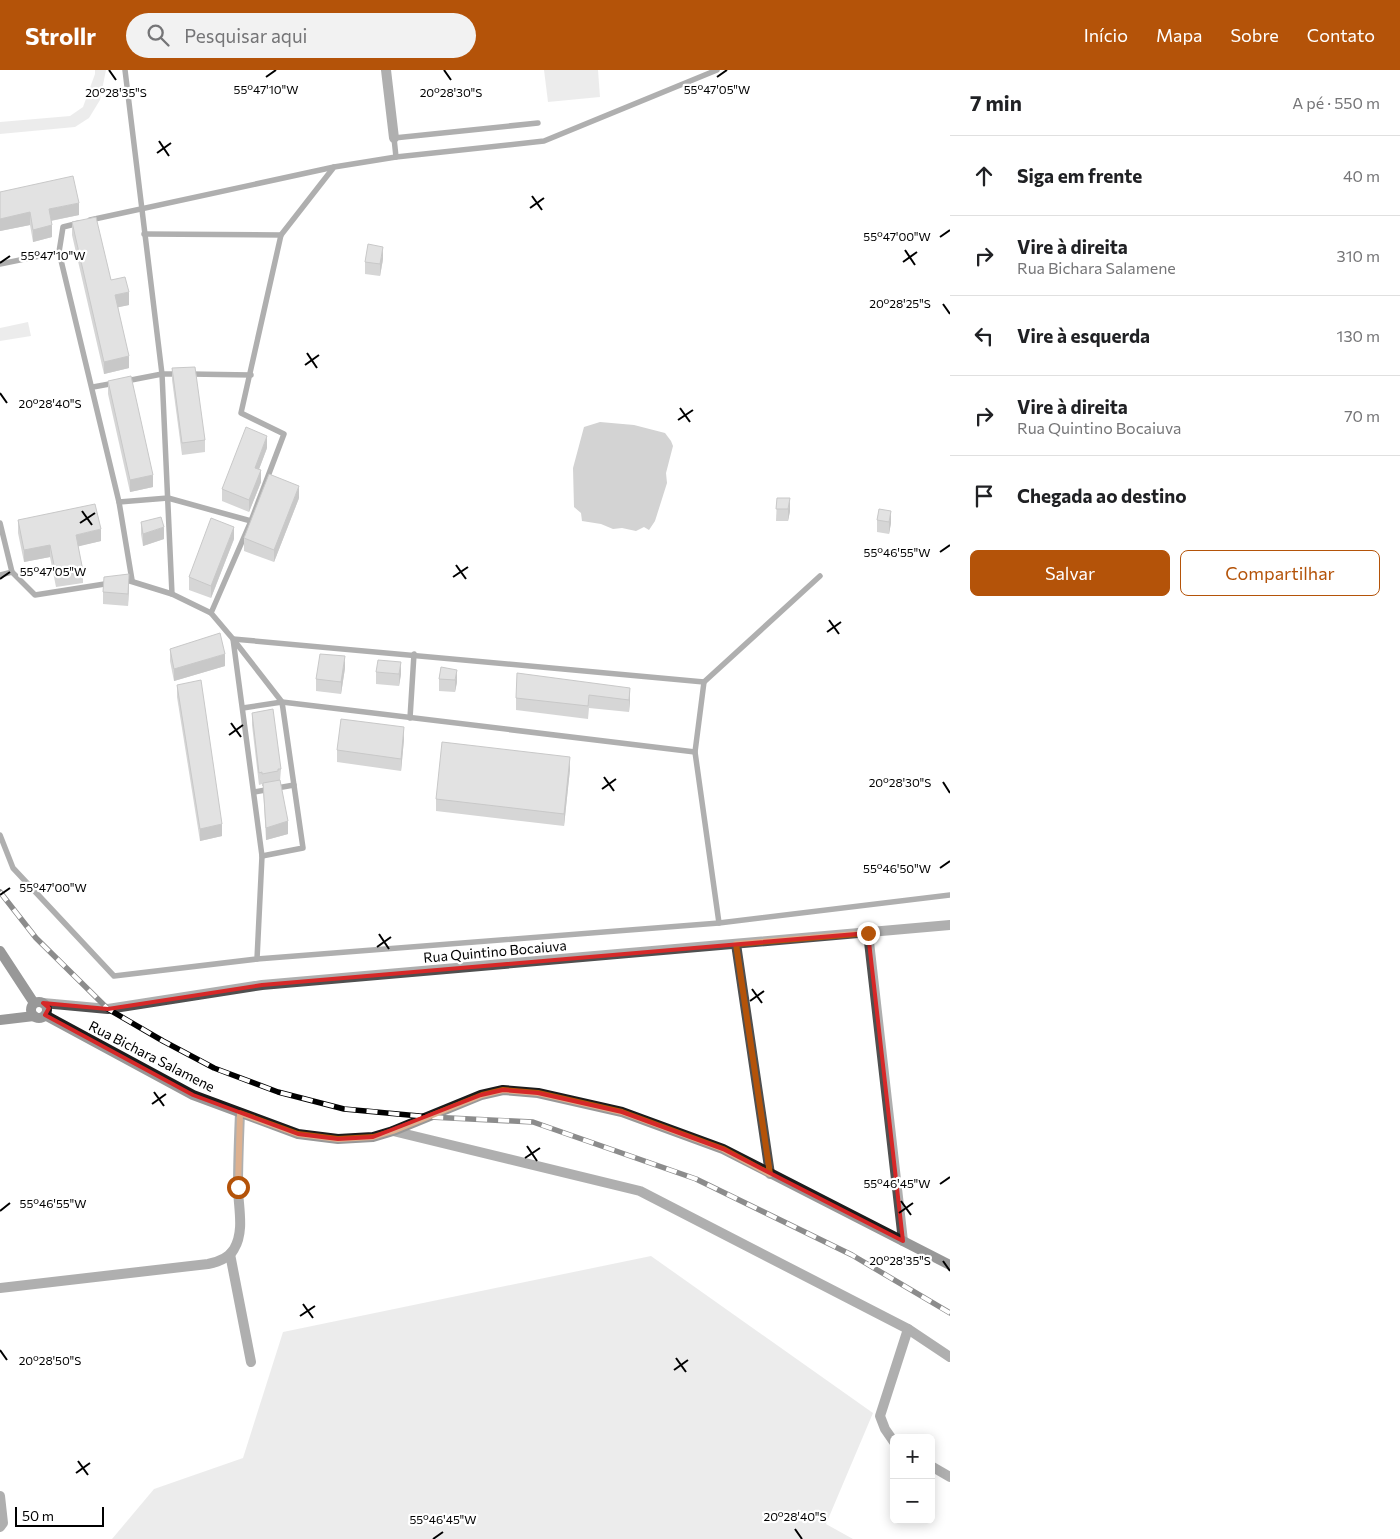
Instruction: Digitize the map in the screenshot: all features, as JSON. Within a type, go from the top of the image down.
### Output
[{"type":"main road","points":[[0,950],[39,1003],[47,1007],[45,1015],[41,1018],[34,1016],[0,1020]]},
{"type":"main road","points":[[34,1016],[31,1010],[39,1003]]},
{"type":"main road","name":"Rua Bichara Salamene","points":[[45,1015],[193,1095],[298,1134],[338,1139],[373,1137],[393,1131],[482,1095],[503,1090],[538,1093],[622,1112],[723,1149],[950,1265]]},
{"type":"street","points":[[386,70],[394,138]]},
{"type":"street","name":"Rua Quintino Bocaiuva","points":[[39,1003],[108,1009],[262,986],[950,925]]},
{"type":"street","points":[[868,933],[903,1241]]},
{"type":"street","points":[[736,944],[770,1174]]},
{"type":"street","points":[[0,1288],[208,1264],[219,1262],[230,1254],[237,1242],[239,1227],[240,1113]]},
{"type":"street","points":[[393,1131],[640,1191],[908,1329],[950,1357]]},
{"type":"street","points":[[230,1254],[251,1362]]},
{"type":"street","points":[[890,1436],[880,1416],[908,1329]]},
{"type":"street","points":[[935,1468],[950,1477]]},
{"type":"street","points":[[0,1496],[3,1523],[0,1527]]},
{"type":"lane","points":[[125,70],[162,374],[172,594]]},
{"type":"lane","points":[[132,580],[119,502],[60,252],[63,227],[334,167],[396,157],[544,141],[717,70]]},
{"type":"lane","points":[[396,157],[394,138],[538,122]]},
{"type":"lane","points":[[211,613],[251,521],[284,434],[241,413],[281,235],[334,167]]},
{"type":"lane","points":[[144,234],[281,235]]},
{"type":"lane","points":[[0,264],[60,252]]},
{"type":"lane","points":[[93,387],[162,374],[251,375]]},
{"type":"lane","points":[[119,502],[168,498],[251,521]]},
{"type":"lane","points":[[0,523],[12,572],[35,595],[114,583]]},
{"type":"lane","points":[[0,575],[12,572]]},
{"type":"lane","points":[[719,923],[695,752],[704,682],[820,576]]},
{"type":"lane","points":[[123,582],[132,580],[172,594],[211,613],[282,702],[303,848],[262,856]]},
{"type":"lane","points":[[233,639],[414,654],[704,682]]},
{"type":"lane","points":[[233,639],[262,856],[257,959]]},
{"type":"lane","points":[[410,718],[414,654]]},
{"type":"lane","points":[[243,708],[282,702],[695,752]]},
{"type":"lane","points":[[254,792],[294,785]]},
{"type":"lane","points":[[0,835],[13,868],[114,976],[257,959],[719,923],[950,895]]},
{"type":"highlighted area","points":[[868,933],[903,1241],[723,1149],[622,1112],[538,1093],[503,1090],[481,1095],[373,1137],[338,1139],[298,1134],[193,1095],[45,1015],[49,1008],[43,1003],[108,1009],[262,985]]},
{"type":"shaded area","points":[[95,70],[106,70],[100,100],[89,118],[75,127],[0,134],[0,122],[70,116],[83,107]]},
{"type":"shaded area","points":[[544,70],[598,70],[600,97],[548,102]]},
{"type":"shaded area","points":[[28,322],[31,336],[0,341],[0,328]]},
{"type":"shaded area","points":[[600,422],[634,425],[665,433],[671,441],[673,446],[666,473],[667,483],[655,521],[649,530],[644,527],[636,531],[622,528],[613,529],[601,524],[582,521],[581,513],[574,507],[573,468],[584,427]]},
{"type":"shaded area","points":[[651,1256],[873,1413],[826,1524],[853,1539],[112,1539],[154,1489],[243,1458],[283,1332]]},
{"type":"building","points":[[73,176],[79,203],[49,209],[52,225],[33,230],[30,212],[0,219],[0,192]]},
{"type":"building","points":[[96,217],[111,280],[125,277],[129,292],[115,295],[129,356],[104,362],[72,222]]},
{"type":"building","points":[[368,244],[383,247],[380,264],[365,262]]},
{"type":"building","points":[[195,367],[205,440],[182,443],[172,368]]},
{"type":"building","points":[[131,376],[153,475],[130,480],[108,381]]},
{"type":"building","points":[[246,427],[267,436],[255,468],[261,470],[249,500],[222,489]]},
{"type":"building","points":[[269,474],[299,486],[274,550],[244,538]]},
{"type":"building","points":[[777,498],[790,498],[788,509],[776,509]]},
{"type":"building","points":[[95,504],[101,529],[76,535],[83,571],[56,575],[50,545],[24,550],[18,520]]},
{"type":"building","points":[[879,509],[891,511],[889,522],[877,520]]},
{"type":"building","points":[[161,517],[164,527],[143,534],[141,522]]},
{"type":"building","points":[[211,518],[234,527],[211,586],[189,577]]},
{"type":"building","points":[[129,574],[128,594],[103,592],[104,577]]},
{"type":"building","points":[[220,633],[225,654],[174,669],[170,649]]},
{"type":"building","points":[[320,654],[345,656],[341,682],[316,679]]},
{"type":"building","points":[[378,660],[401,662],[399,674],[376,672]]},
{"type":"building","points":[[441,667],[457,670],[455,680],[439,679]]},
{"type":"building","points":[[517,673],[630,688],[629,700],[589,695],[588,706],[516,698]]},
{"type":"building","points":[[201,680],[222,824],[200,829],[177,685]]},
{"type":"building","points":[[273,709],[281,769],[262,774],[262,772],[259,773],[252,713]]},
{"type":"building","points":[[341,719],[404,727],[401,759],[337,750]]},
{"type":"building","points":[[442,742],[570,757],[564,814],[436,799]]},
{"type":"building","points":[[280,780],[288,821],[266,828],[263,783]]},
{"type":"railway","points":[[0,892],[36,938],[108,1009],[214,1068],[278,1092],[344,1109],[430,1117],[533,1122],[696,1179],[852,1255],[950,1313]]},
{"type":"route","points":[[238,1187],[240,1113],[298,1134],[338,1139],[373,1137],[430,1117],[482,1095],[503,1090],[538,1093],[622,1112],[723,1149],[770,1174],[736,944],[868,933]]}]
